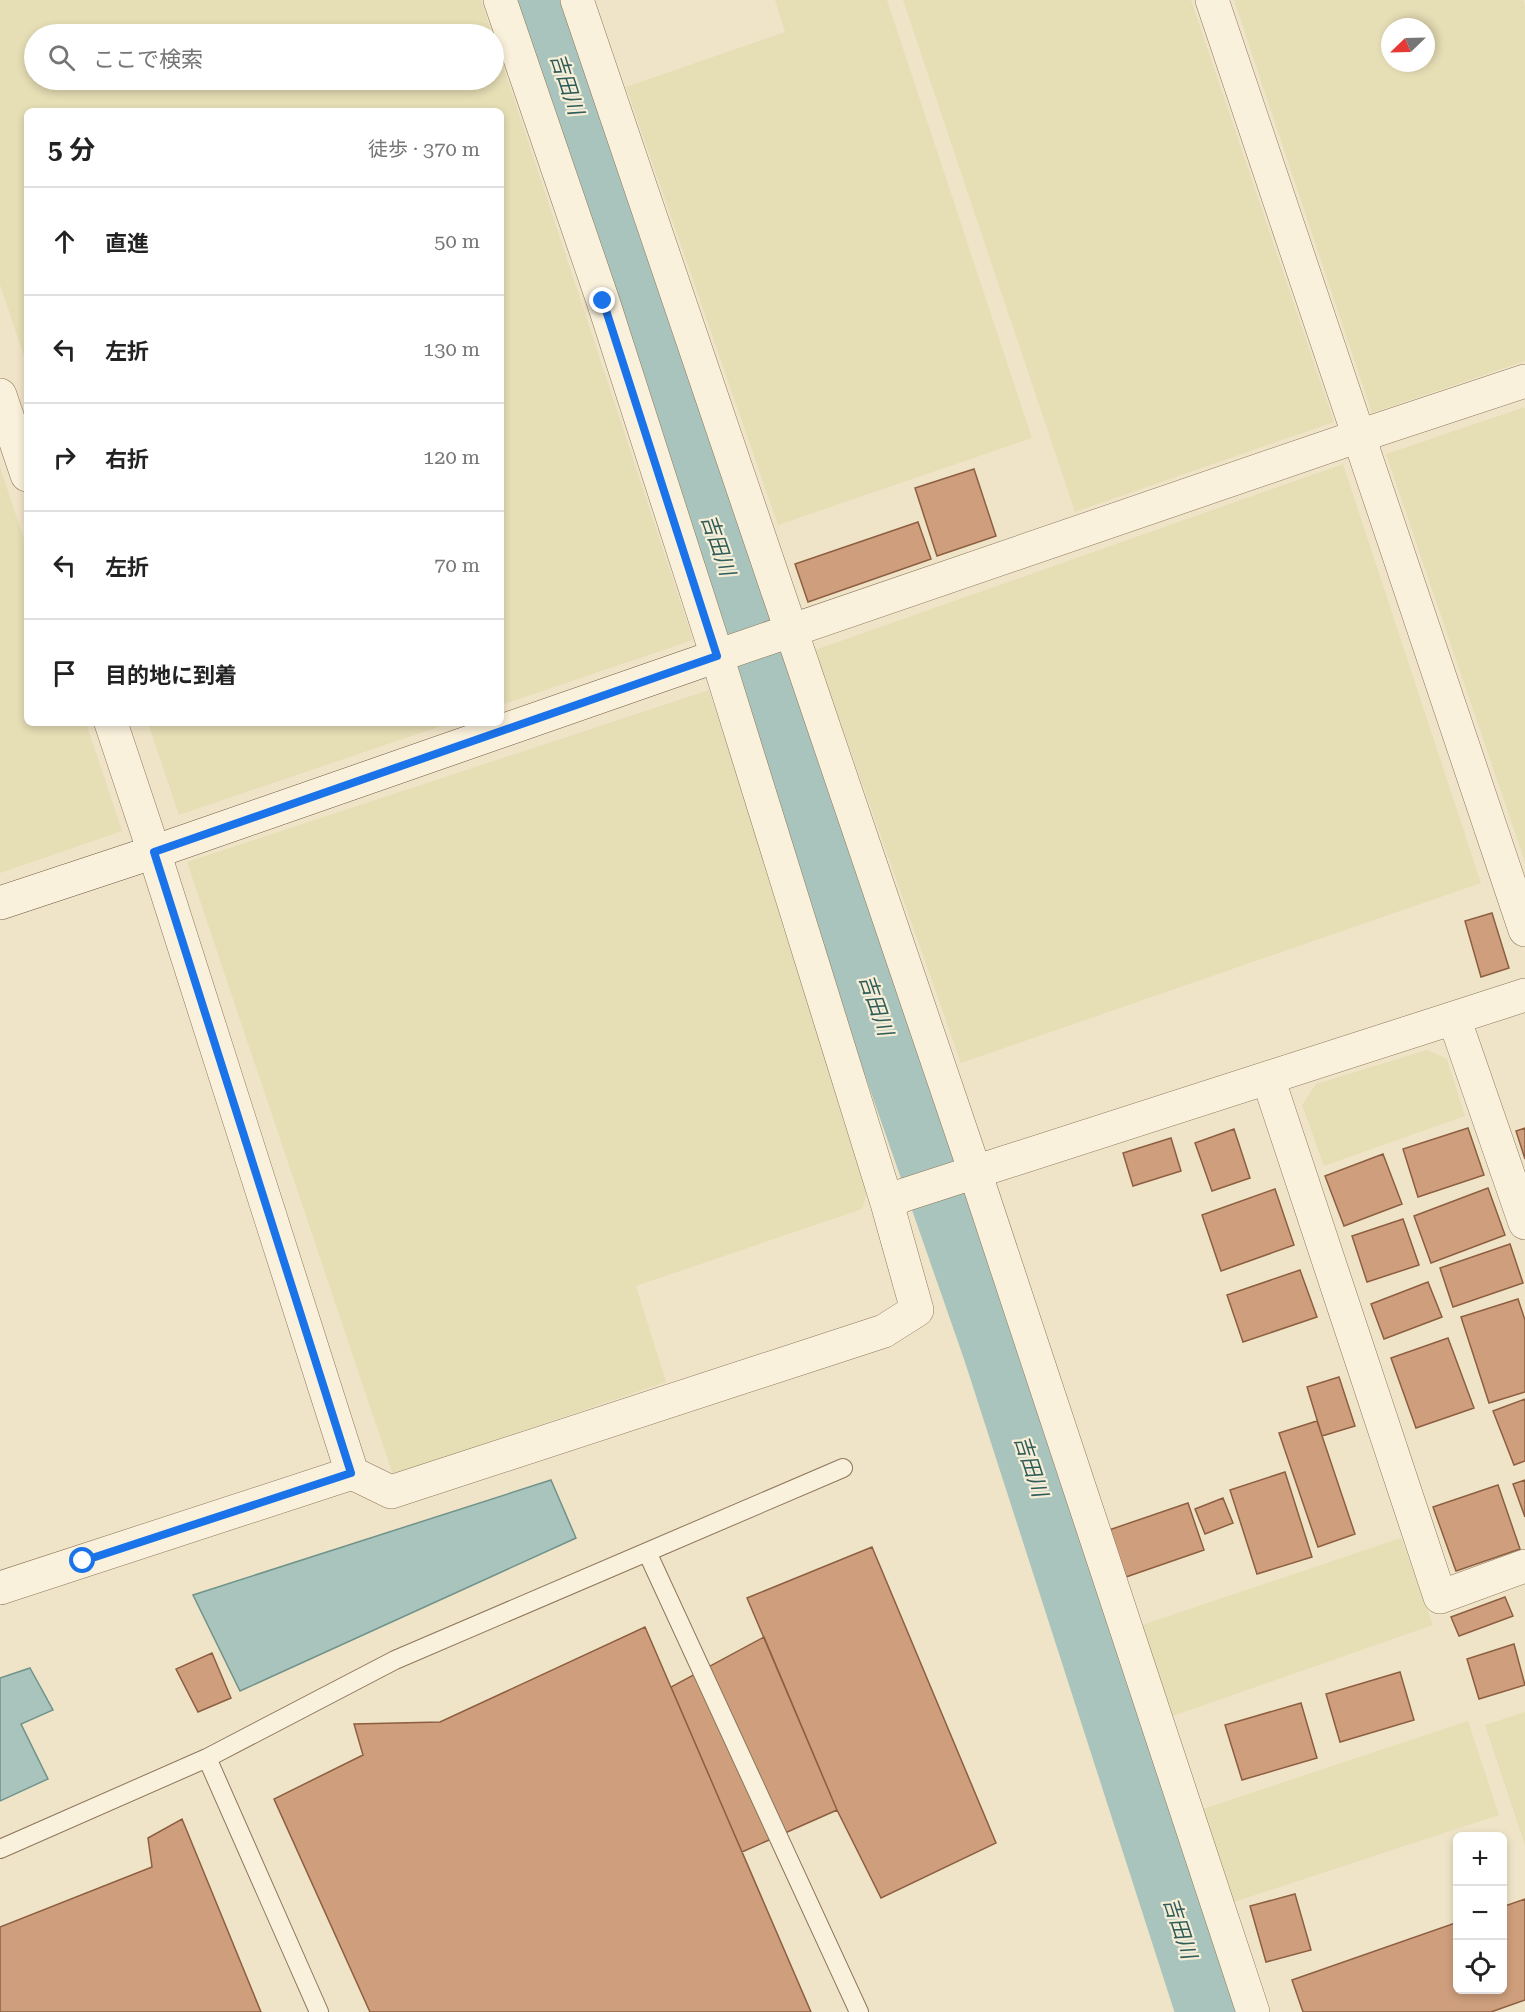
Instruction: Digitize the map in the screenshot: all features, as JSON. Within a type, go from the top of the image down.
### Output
[{"type":"street","points":[[0,1588],[351,1473],[391,1492],[884,1331],[917,1310],[887,1203],[717,656],[603,301],[500,0]]},
{"type":"street","points":[[577,0],[975,1172],[1252,2012]]},
{"type":"street","points":[[1212,0],[1525,930]]},
{"type":"street","points":[[0,903],[154,852],[792,629],[1525,381]]},
{"type":"street","points":[[0,395],[24,466]]},
{"type":"street","points":[[112,726],[351,1473]]},
{"type":"street","points":[[887,1203],[975,1172],[1525,995]]},
{"type":"street","points":[[1454,1018],[1525,1223]]},
{"type":"street","points":[[1268,1078],[1440,1597],[1525,1566]]},
{"type":"lane","points":[[0,1849],[207,1758],[395,1660],[843,1468]]},
{"type":"lane","points":[[647,1552],[859,2012]]},
{"type":"lane","points":[[207,1758],[319,2012]]},
{"type":"shaded area","points":[[0,0],[481,0],[489,24],[24,24],[24,90],[504,90],[504,68],[693,640],[504,704],[504,108],[24,108],[24,356],[0,285]]},
{"type":"shaded area","points":[[775,0],[887,0],[1032,438],[778,525],[626,87],[785,32]]},
{"type":"shaded area","points":[[903,0],[1191,0],[1334,422],[1075,512]]},
{"type":"shaded area","points":[[1234,0],[1523,0],[1525,5],[1525,361],[1372,413]]},
{"type":"shaded area","points":[[1525,407],[1525,862],[1386,454]]},
{"type":"shaded area","points":[[1343,464],[1481,883],[961,1063],[815,650]]},
{"type":"shaded area","points":[[0,467],[24,539],[24,726],[87,726],[122,831],[0,873]]},
{"type":"shaded area","points":[[709,690],[869,1187],[862,1209],[636,1286],[666,1382],[393,1475],[187,862]]},
{"type":"shaded area","points":[[149,726],[441,726],[179,815]]},
{"type":"shaded area","points":[[1427,1050],[1447,1059],[1465,1116],[1324,1166],[1302,1105],[1316,1084]]},
{"type":"shaded area","points":[[1401,1538],[1433,1625],[1173,1716],[1142,1625]]},
{"type":"shaded area","points":[[1525,1712],[1525,1845],[1485,1725]]},
{"type":"shaded area","points":[[1468,1721],[1499,1815],[1231,1903],[1200,1810]]},
{"type":"water","points":[[551,1480],[576,1538],[240,1691],[193,1595]]},
{"type":"water","points":[[30,1668],[53,1710],[21,1724],[48,1779],[0,1801],[0,1678]]},
{"type":"building","points":[[974,469],[996,536],[937,556],[915,488]]},
{"type":"building","points":[[918,522],[931,559],[808,602],[795,564]]},
{"type":"building","points":[[1492,913],[1509,968],[1481,977],[1465,921]]},
{"type":"building","points":[[1468,1128],[1484,1175],[1418,1197],[1403,1149]]},
{"type":"building","points":[[1525,1128],[1525,1159],[1516,1131]]},
{"type":"building","points":[[1234,1129],[1250,1178],[1212,1191],[1195,1143]]},
{"type":"building","points":[[1171,1138],[1181,1171],[1133,1186],[1123,1153]]},
{"type":"building","points":[[1383,1154],[1402,1204],[1344,1226],[1325,1176]]},
{"type":"building","points":[[1488,1188],[1505,1235],[1431,1263],[1414,1216]]},
{"type":"building","points":[[1275,1189],[1294,1245],[1221,1271],[1202,1215]]},
{"type":"building","points":[[1403,1219],[1419,1265],[1367,1282],[1352,1236]]},
{"type":"building","points":[[1510,1244],[1523,1283],[1453,1307],[1440,1268]]},
{"type":"building","points":[[1300,1270],[1317,1317],[1243,1342],[1227,1295]]},
{"type":"building","points":[[1428,1282],[1442,1317],[1384,1339],[1371,1304]]},
{"type":"building","points":[[1518,1299],[1525,1320],[1525,1392],[1489,1403],[1461,1317]]},
{"type":"building","points":[[1448,1338],[1474,1408],[1416,1428],[1391,1358]]},
{"type":"building","points":[[1339,1377],[1355,1426],[1322,1436],[1307,1387]]},
{"type":"building","points":[[1525,1399],[1525,1461],[1514,1465],[1493,1411]]},
{"type":"building","points":[[1317,1421],[1355,1534],[1318,1547],[1279,1433]]},
{"type":"building","points":[[1285,1472],[1312,1557],[1257,1574],[1230,1490]]},
{"type":"building","points":[[1525,1480],[1525,1517],[1513,1484]]},
{"type":"building","points":[[1498,1485],[1520,1549],[1456,1571],[1433,1507]]},
{"type":"building","points":[[1223,1498],[1233,1523],[1205,1534],[1195,1509]]},
{"type":"building","points":[[1188,1503],[1204,1550],[1126,1577],[1109,1530]]},
{"type":"building","points":[[872,1547],[996,1843],[881,1898],[837,1810],[747,1598]]},
{"type":"building","points":[[1505,1597],[1513,1616],[1459,1636],[1451,1617]]},
{"type":"building","points":[[645,1627],[811,2012],[370,2012],[274,1799],[363,1755],[354,1724],[440,1722]]},
{"type":"building","points":[[764,1637],[837,1810],[742,1852],[671,1687]]},
{"type":"building","points":[[1514,1644],[1525,1685],[1479,1699],[1467,1659]]},
{"type":"building","points":[[212,1653],[231,1698],[198,1712],[176,1669]]},
{"type":"building","points":[[1400,1672],[1414,1720],[1340,1742],[1326,1694]]},
{"type":"building","points":[[1301,1703],[1317,1758],[1242,1780],[1225,1725]]},
{"type":"building","points":[[182,1819],[261,2012],[0,2012],[0,1927],[152,1867],[148,1838]]},
{"type":"building","points":[[1295,1894],[1311,1950],[1266,1962],[1250,1906]]},
{"type":"building","points":[[1525,1899],[1525,2000],[1491,2012],[1303,2012],[1292,1980],[1453,1924],[1453,1994],[1507,1994],[1507,1905]]},
{"type":"waterway","name":"吉田川","points":[[540,0],[668,398],[858,961],[994,1351],[1207,2012]]},
{"type":"route","points":[[83,1561],[351,1473],[154,852],[717,656],[603,301]]}]
